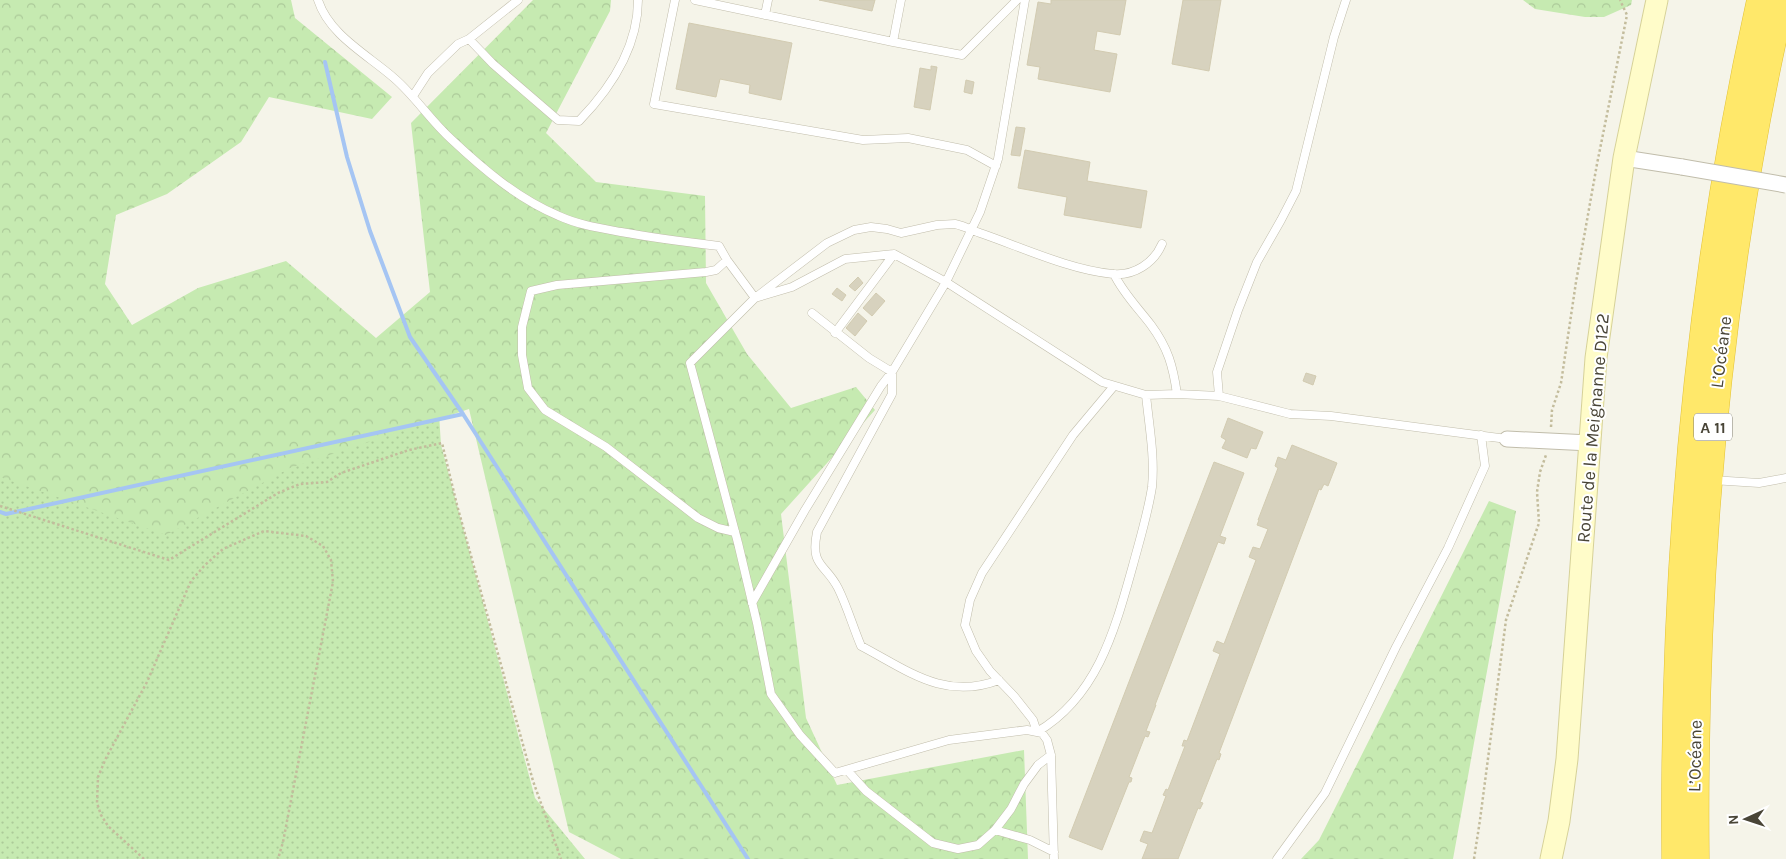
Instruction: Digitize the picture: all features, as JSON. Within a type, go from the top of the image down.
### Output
[{"type":"highway","name":"L’Océane","points":[[1676,859],[1678,638],[1690,460],[1706,314],[1718,233],[1746,74],[1762,0]]},
{"type":"highway","name":"L’Océane","points":[[1695,859],[1696,699],[1699,616],[1708,480],[1724,324],[1735,249],[1763,90],[1782,0]]},
{"type":"street","name":"Route de la Meignanne D122","points":[[1550,859],[1559,820],[1567,759],[1596,358],[1624,158],[1657,0]]},
{"type":"street","points":[[1624,158],[1786,185]]},
{"type":"street","points":[[1507,438],[1590,443]]},
{"type":"lane","points":[[318,0],[329,21],[341,35],[394,78],[413,96],[449,138],[508,188],[557,216],[586,226],[719,246],[755,298]]},
{"type":"lane","points":[[413,96],[428,73],[440,60],[458,44],[469,39],[518,0]]},
{"type":"lane","points":[[469,39],[493,64],[558,120],[579,121],[595,104],[613,79],[632,44],[638,0]]},
{"type":"lane","points":[[675,0],[654,104],[864,140],[908,138],[967,150],[996,166]]},
{"type":"lane","points":[[695,0],[962,55],[1017,0]]},
{"type":"lane","points":[[765,15],[768,0]]},
{"type":"lane","points":[[893,42],[901,0]]},
{"type":"lane","points":[[752,603],[805,510],[946,282],[972,230],[996,166],[1025,0]]},
{"type":"lane","points":[[1219,396],[1217,372],[1238,310],[1257,262],[1282,220],[1296,191],[1334,37],[1346,0]]},
{"type":"lane","points":[[1054,855],[1051,755],[1047,740],[1042,733],[1027,730],[949,740],[835,772],[800,736],[771,694],[735,532],[690,363],[755,298],[827,243],[854,230],[872,228],[902,233],[948,223],[966,226],[972,230],[1073,266],[1114,274],[1132,271],[1147,265],[1156,257],[1162,244]]},
{"type":"lane","points":[[755,298],[792,287],[845,259],[894,254],[946,282],[1102,382],[1114,386],[1146,395],[1219,396],[1290,414],[1332,416],[1507,438]]},
{"type":"lane","points":[[835,333],[894,254]]},
{"type":"lane","points":[[727,260],[716,270],[706,272],[557,285],[531,291],[522,327],[522,355],[528,388],[545,410],[606,447],[698,518],[718,528],[735,532]]},
{"type":"lane","points":[[1114,274],[1120,286],[1152,326],[1168,352],[1173,367],[1177,394]]},
{"type":"lane","points":[[812,312],[835,333],[892,372]]},
{"type":"lane","points":[[892,372],[892,394],[817,532],[815,546],[819,564],[837,587],[860,646],[926,680],[945,686],[977,687],[998,680]]},
{"type":"lane","points":[[1037,732],[1033,720],[990,671],[976,651],[966,625],[970,600],[982,573],[1074,435],[1114,386]]},
{"type":"lane","points":[[1037,732],[1051,724],[1084,691],[1100,664],[1119,615],[1146,517],[1152,485],[1146,395]]},
{"type":"lane","points":[[1277,859],[1325,793],[1396,648],[1448,548],[1485,466],[1482,436]]},
{"type":"lane","points":[[1708,480],[1759,483],[1786,478]]},
{"type":"lane","points":[[846,770],[866,791],[933,843],[958,849],[978,846],[995,830],[1011,809],[1024,784],[1038,765],[1051,755]]},
{"type":"lane","points":[[995,830],[1030,840],[1054,855]]},
{"type":"path","points":[[1551,430],[1552,410],[1561,383],[1576,282],[1597,164],[1627,15],[1620,0]]},
{"type":"path","points":[[0,506],[169,560],[278,493],[300,484],[327,482],[341,473],[409,450],[442,443],[457,505],[533,781],[561,859]]},
{"type":"path","points":[[1474,859],[1506,620],[1539,523],[1537,492],[1540,472],[1549,449]]},
{"type":"path","points":[[144,859],[108,826],[101,815],[97,803],[98,777],[106,758],[147,682],[191,581],[205,565],[224,549],[264,531],[306,536],[323,546],[331,560],[333,582],[283,842],[278,859]]},
{"type":"green space","points":[[0,0],[291,0],[295,18],[392,97],[372,119],[269,97],[241,142],[167,194],[116,215],[105,284],[132,325],[198,288],[286,261],[376,338],[430,292],[411,123],[533,0],[611,0],[610,11],[546,133],[596,182],[705,196],[706,283],[747,354],[791,408],[856,387],[875,410],[781,514],[806,718],[837,785],[1024,750],[1028,859],[621,859],[569,832],[469,409],[290,468],[166,535],[0,477]]},
{"type":"green space","points":[[1523,0],[1632,0],[1631,5],[1604,17],[1585,17],[1535,9]]},
{"type":"green space","points":[[439,414],[441,445],[535,798],[585,859],[0,859],[0,470]]},
{"type":"green space","points":[[1489,501],[1516,511],[1453,859],[1301,859],[1319,840]]},
{"type":"building","points":[[819,0],[875,0],[872,11]]},
{"type":"building","points":[[1051,0],[1126,0],[1120,35],[1097,31],[1094,50],[1117,54],[1110,92],[1038,79],[1040,67],[1027,65],[1038,2],[1051,4]]},
{"type":"building","points":[[1183,0],[1221,0],[1209,71],[1172,64]]},
{"type":"building","points":[[689,23],[792,43],[781,100],[749,93],[750,85],[720,79],[716,97],[676,89]]},
{"type":"building","points":[[931,66],[937,67],[930,110],[914,107],[920,68],[931,70]]},
{"type":"building","points":[[966,80],[974,82],[972,94],[964,92]]},
{"type":"building","points":[[1016,127],[1025,128],[1020,156],[1011,155]]},
{"type":"building","points":[[1025,150],[1090,162],[1087,181],[1147,191],[1141,228],[1064,215],[1067,197],[1018,188]]},
{"type":"building","points":[[858,277],[863,283],[855,291],[849,286]]},
{"type":"building","points":[[837,288],[846,295],[842,301],[832,294]]},
{"type":"building","points":[[876,293],[885,301],[872,316],[863,308]]},
{"type":"building","points":[[858,313],[867,321],[855,336],[846,328]]},
{"type":"building","points":[[1306,373],[1316,376],[1313,385],[1303,381]]},
{"type":"building","points":[[1228,418],[1263,432],[1256,449],[1251,448],[1247,458],[1222,448],[1226,440],[1221,437]]},
{"type":"building","points":[[1292,445],[1337,463],[1328,486],[1324,484],[1321,490],[1319,489],[1219,753],[1221,754],[1219,760],[1217,759],[1200,802],[1203,803],[1200,809],[1198,808],[1178,859],[1142,859],[1148,844],[1140,841],[1144,831],[1152,833],[1166,796],[1163,795],[1166,789],[1168,790],[1185,746],[1182,746],[1184,740],[1187,741],[1220,654],[1213,651],[1217,641],[1224,644],[1256,560],[1249,557],[1253,547],[1260,549],[1268,529],[1257,525],[1278,468],[1275,466],[1278,457],[1286,460]]},
{"type":"building","points":[[1214,462],[1244,473],[1220,536],[1226,538],[1224,544],[1218,542],[1155,705],[1146,731],[1150,732],[1148,737],[1145,736],[1129,777],[1132,778],[1131,782],[1129,782],[1102,850],[1069,837]]},
{"type":"waterway","points":[[325,62],[347,157],[370,231],[410,337],[463,414]]},
{"type":"waterway","points":[[0,512],[6,514],[463,414],[748,859]]}]
